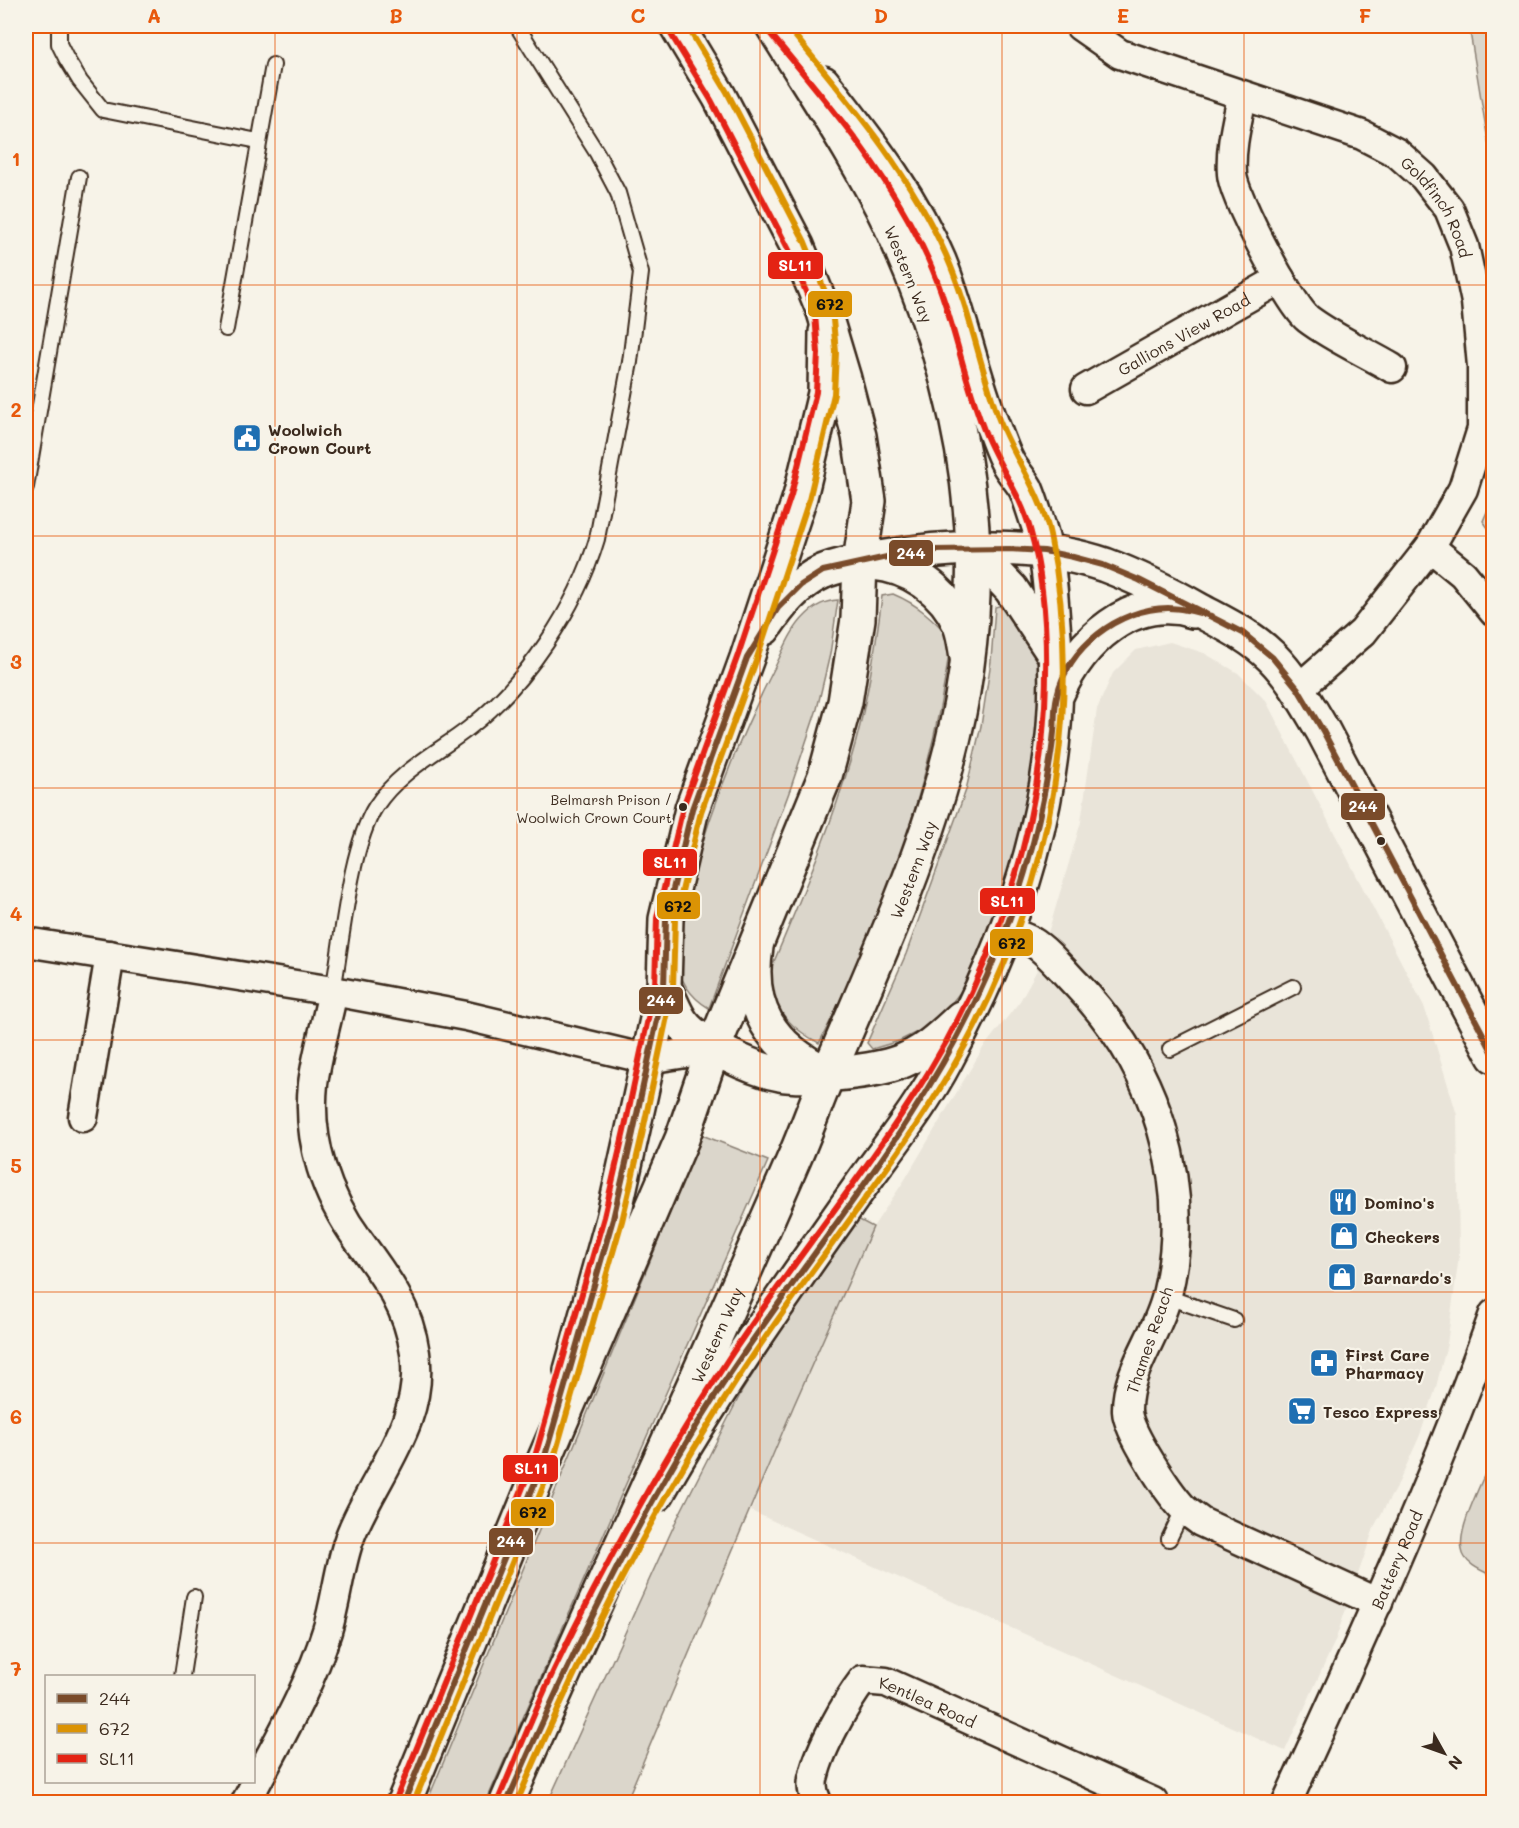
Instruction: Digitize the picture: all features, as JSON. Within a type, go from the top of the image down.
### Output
[{"type":"street","points":[[404,1803],[543,1463],[682,1139],[713,1049],[825,776],[845,702],[858,619],[860,562],[869,501],[859,435],[824,312],[797,246],[761,172],[677,26]]},
{"type":"street","name":"Western Way","points":[[507,1803],[795,1157],[901,905],[929,831],[946,775],[960,713],[967,657],[973,549],[967,487],[950,392],[913,278],[890,224],[859,166],[775,26]]},
{"type":"street","name":"Western Way","points":[[569,1660],[659,1492],[719,1391],[912,1114],[945,1062],[980,992],[1006,931],[1025,875],[1052,749],[1057,694],[1055,655],[1040,530],[1026,489],[1009,464],[991,423],[954,300],[922,225],[879,154],[775,26]]},
{"type":"street","name":"Goldfinch Road","points":[[1080,26],[1120,54],[1242,97],[1362,135],[1397,153],[1424,177],[1449,209],[1464,246],[1476,302],[1482,366],[1482,429],[1463,489],[1430,547],[1363,632],[1298,689]]},
{"type":"street","points":[[1242,97],[1234,136],[1232,176],[1246,212],[1280,279],[1307,319],[1392,368]]},
{"type":"street","name":"Gallions View Road","points":[[1086,389],[1280,279]]},
{"type":"street","points":[[543,1463],[613,1219],[664,987],[666,919],[692,809],[747,658],[800,497],[825,393],[827,353],[824,312]]},
{"type":"street","points":[[1430,547],[1463,574],[1494,612]]},
{"type":"street","points":[[973,549],[1011,589],[1055,655]]},
{"type":"street","points":[[747,658],[773,615],[801,585],[823,572],[860,562],[934,550],[1044,551],[1103,565],[1210,615],[1243,633],[1272,657],[1298,689],[1323,731],[1494,1056]]},
{"type":"street","name":"Western Way","points":[[860,562],[889,564],[919,577],[943,598],[960,626],[967,657]]},
{"type":"street","points":[[1057,694],[1066,672],[1080,652],[1116,622],[1139,612],[1163,608],[1186,609],[1210,615]]},
{"type":"street","name":"Thames Reach","points":[[1006,931],[1032,941],[1066,974],[1109,1023],[1135,1063],[1165,1133],[1176,1213],[1173,1262],[1167,1297],[1130,1388],[1127,1411],[1134,1435],[1184,1508],[1201,1522],[1378,1603]]},
{"type":"street","points":[[26,942],[333,991],[466,1016],[647,1059],[713,1049]]},
{"type":"street","points":[[756,943],[752,970],[756,997],[766,1023],[782,1045],[803,1062],[828,1074]]},
{"type":"street","points":[[83,1118],[110,955]]},
{"type":"street","points":[[664,987],[683,1024],[713,1049],[780,1074],[828,1074],[894,1064],[918,1054],[940,1039],[980,992]]},
{"type":"street","points":[[255,1776],[260,1761],[297,1707],[327,1630],[351,1534],[408,1425],[414,1389],[416,1355],[407,1318],[389,1280],[358,1240],[337,1206],[318,1161],[313,1131],[313,1084],[333,991]]},
{"type":"street","name":"Battery Road","points":[[1287,1803],[1378,1603],[1463,1400],[1494,1314]]},
{"type":"street","name":"Kentlea Road","points":[[817,1803],[813,1793],[813,1776],[847,1701],[863,1680],[886,1682],[1111,1794],[1153,1803]]},
{"type":"street","points":[[246,1803],[253,1783]]},
{"type":"lane","points":[[59,26],[59,44],[66,58],[80,81],[104,110],[258,141]]},
{"type":"lane","points":[[333,991],[358,847],[375,807],[395,783],[430,755],[470,728],[531,666],[589,566],[602,515],[630,362],[641,273],[618,193],[597,153],[517,26]]},
{"type":"lane","points":[[226,329],[273,64]]},
{"type":"lane","points":[[26,487],[79,177]]},
{"type":"lane","points":[[1170,1049],[1293,987]]},
{"type":"lane","points":[[1167,1297],[1234,1320]]},
{"type":"lane","points":[[1169,1539],[1184,1508]]},
{"type":"lane","points":[[182,1675],[194,1597]]},
{"type":"shaded area","points":[[1469,26],[1493,26],[1493,171]]},
{"type":"shaded area","points":[[1493,498],[1493,535],[1483,521]]},
{"type":"shaded area","points":[[893,594],[910,602],[925,613],[951,639],[945,680],[928,760],[906,838],[862,953],[819,1043],[787,1019],[764,985],[837,803],[865,705],[882,596]]},
{"type":"shaded area","points":[[838,600],[830,654],[817,709],[791,787],[709,1008],[686,987],[677,957],[680,920],[698,857],[737,748],[788,640],[810,612],[821,604]]},
{"type":"shaded area","points":[[1002,605],[1033,643],[1041,667],[1043,706],[1023,826],[1000,900],[962,990],[946,1010],[925,1028],[899,1041],[872,1049],[867,1043],[906,954],[966,790],[981,726],[991,661],[995,607]]},
{"type":"shaded area","points":[[1170,642],[1204,653],[1238,673],[1266,701],[1424,1006],[1457,1115],[1459,1256],[1447,1344],[1435,1391],[1420,1435],[1399,1482],[1375,1525],[1335,1641],[1285,1751],[751,1511],[794,1405],[873,1227],[904,1181],[983,1048],[1020,1001],[1037,970],[1081,822],[1097,709],[1113,673],[1136,650]]},
{"type":"shaded area","points":[[702,1135],[768,1161],[486,1802],[427,1802]]},
{"type":"shaded area","points":[[854,1217],[873,1227],[794,1405],[626,1802],[548,1802],[676,1521],[742,1391]]},
{"type":"shaded area","points":[[1493,1455],[1493,1576],[1466,1559],[1463,1555],[1462,1540],[1473,1502]]},
{"type":"transit line","name":"672","points":[[414,1802],[552,1465],[622,1221],[642,1135],[673,988],[675,920],[701,812],[756,661],[809,500],[834,394],[836,352],[832,309],[805,242],[727,92],[687,26]]},
{"type":"transit line","name":"672","points":[[517,1802],[593,1635],[679,1474],[768,1333],[921,1119],[978,1020],[1007,955],[1031,887],[1048,818],[1059,748],[1064,677],[1061,606],[1046,519],[1034,489],[998,417],[968,315],[946,255],[931,223],[895,164],[874,135],[787,26]]},
{"type":"transit line","name":"SL11","points":[[396,1799],[534,1460],[604,1217],[624,1131],[655,986],[657,918],[683,807],[738,655],[791,495],[816,392],[818,353],[815,314],[789,250],[711,100],[669,31]]},
{"type":"transit line","name":"SL11","points":[[499,1798],[573,1630],[681,1434],[729,1358],[881,1145],[928,1073],[952,1031],[993,943],[1009,897],[1023,850],[1041,754],[1046,684],[1045,617],[1040,572],[1026,516],[984,430],[937,280],[913,228],[877,169],[856,140],[769,32]]},
{"type":"transit line","name":"244","points":[[404,1802],[543,1463],[613,1219],[633,1133],[664,987],[666,919],[692,809],[747,658],[778,608],[801,585],[823,571],[896,555],[934,550],[1044,551],[1103,565],[1139,580],[1243,633],[1272,657],[1298,689],[1323,731],[1494,1055]]},
{"type":"transit line","name":"244","points":[[507,1802],[579,1644],[631,1540],[688,1439],[753,1339],[897,1137],[960,1032],[995,957],[1023,878],[1048,775],[1057,696],[1072,662],[1098,634],[1131,615],[1168,608],[1185,609],[1211,616]]},
{"type":"place","name":"Woolwich Crown Court","points":[[247,438]]},
{"type":"place","name":"Belmarsh Prison / Woolwich Crown Court","points":[[683,807]]},
{"type":"place","name":"Domino's","points":[[1343,1202]]},
{"type":"place","name":"Checkers","points":[[1344,1236]]},
{"type":"place","name":"Barnardo's","points":[[1342,1277]]},
{"type":"place","name":"First Care Pharmacy","points":[[1324,1363]]},
{"type":"place","name":"Tesco Express","points":[[1302,1411]]}]
